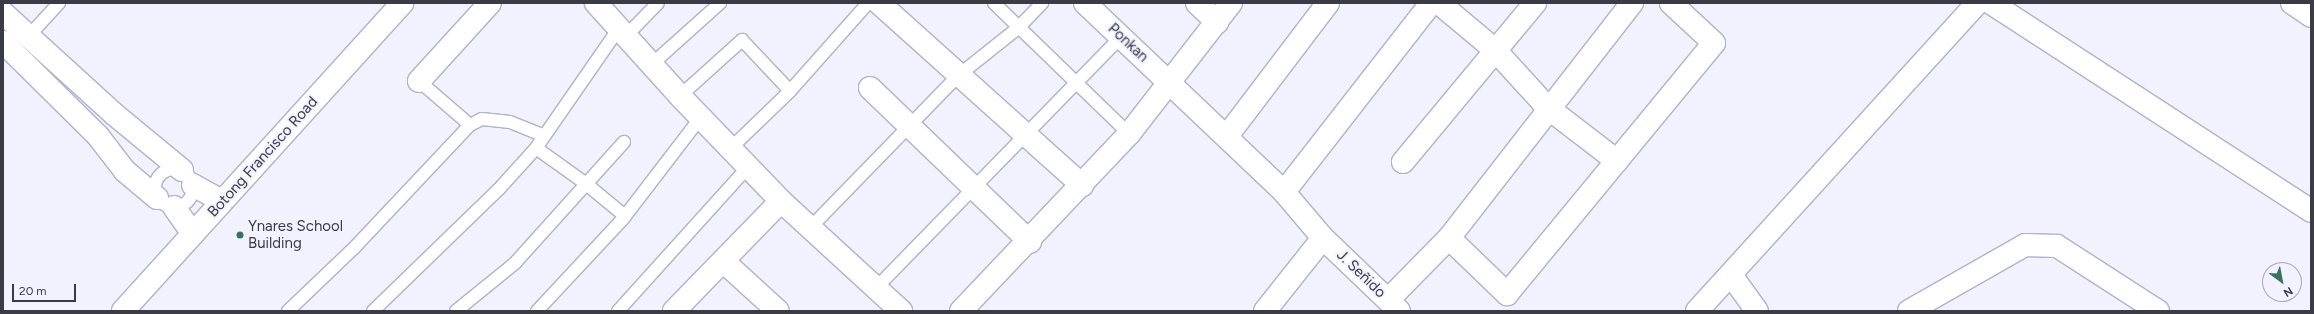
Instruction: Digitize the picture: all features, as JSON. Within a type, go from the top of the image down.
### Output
[{"type":"street","name":"Botong Francisco Road","points":[[123,311],[402,3]]},
{"type":"street","points":[[419,81],[490,3]]},
{"type":"street","points":[[596,3],[680,96],[781,202],[901,311]]},
{"type":"street","points":[[879,3],[1082,185]]},
{"type":"street","name":"Ponkan","points":[[1085,3],[1227,136]]},
{"type":"street","points":[[1197,3],[1217,22]]},
{"type":"street","points":[[961,311],[1030,242],[1130,134],[1232,3]]},
{"type":"street","points":[[1227,136],[1328,3]]},
{"type":"street","points":[[1284,192],[1431,3]]},
{"type":"street","points":[[1439,3],[1495,50],[1548,108],[1617,161]]},
{"type":"street","points":[[1403,162],[1535,3]]},
{"type":"street","points":[[1394,306],[1449,238],[1548,108],[1632,3]]},
{"type":"street","points":[[1449,238],[1506,294],[1714,43],[1671,3]]},
{"type":"street","points":[[1696,311],[1732,275],[1977,3]]},
{"type":"street","points":[[1991,3],[2311,211]]},
{"type":"street","points":[[2292,3],[2311,16]]},
{"type":"street","points":[[3,13],[187,178],[222,201]]},
{"type":"street","points":[[8,46],[98,136],[125,171],[165,202],[193,234]]},
{"type":"street","points":[[870,88],[1030,242]]},
{"type":"street","name":"J. Señido","points":[[1227,136],[1284,192],[1323,238],[1394,306]]},
{"type":"street","points":[[675,311],[781,202]]},
{"type":"street","points":[[1265,311],[1323,238]]},
{"type":"street","points":[[1909,311],[2025,245],[2057,246],[2158,311]]},
{"type":"street","points":[[723,261],[778,311]]},
{"type":"street","points":[[1732,275],[1757,311]]},
{"type":"lane","points":[[8,46],[29,36],[59,3]]},
{"type":"lane","points":[[373,311],[499,189],[536,148],[543,135],[622,32],[658,3]]},
{"type":"lane","points":[[651,64],[720,3]]},
{"type":"lane","points":[[730,149],[790,91],[868,3]]},
{"type":"lane","points":[[994,3],[1074,83],[1130,134]]},
{"type":"lane","points":[[810,228],[959,75],[1018,28],[1042,3]]},
{"type":"lane","points":[[876,288],[975,188],[1025,133],[1121,37]]},
{"type":"lane","points":[[680,96],[742,40],[790,91]]},
{"type":"lane","points":[[419,81],[470,125]]},
{"type":"lane","points":[[537,311],[625,216],[700,117]]},
{"type":"lane","points":[[288,311],[354,248],[470,125],[482,119],[510,122],[543,135]]},
{"type":"lane","points":[[456,311],[515,263],[556,219],[585,183],[624,142]]},
{"type":"lane","points":[[536,148],[585,183],[625,216]]},
{"type":"lane","points":[[618,311],[748,167]]},
{"type":"lane","points":[[168,169],[187,178],[191,197],[186,202],[165,202],[154,191],[157,178],[168,169]]},
{"type":"place","name":"Ynares School Building","points":[[240,235]]}]
